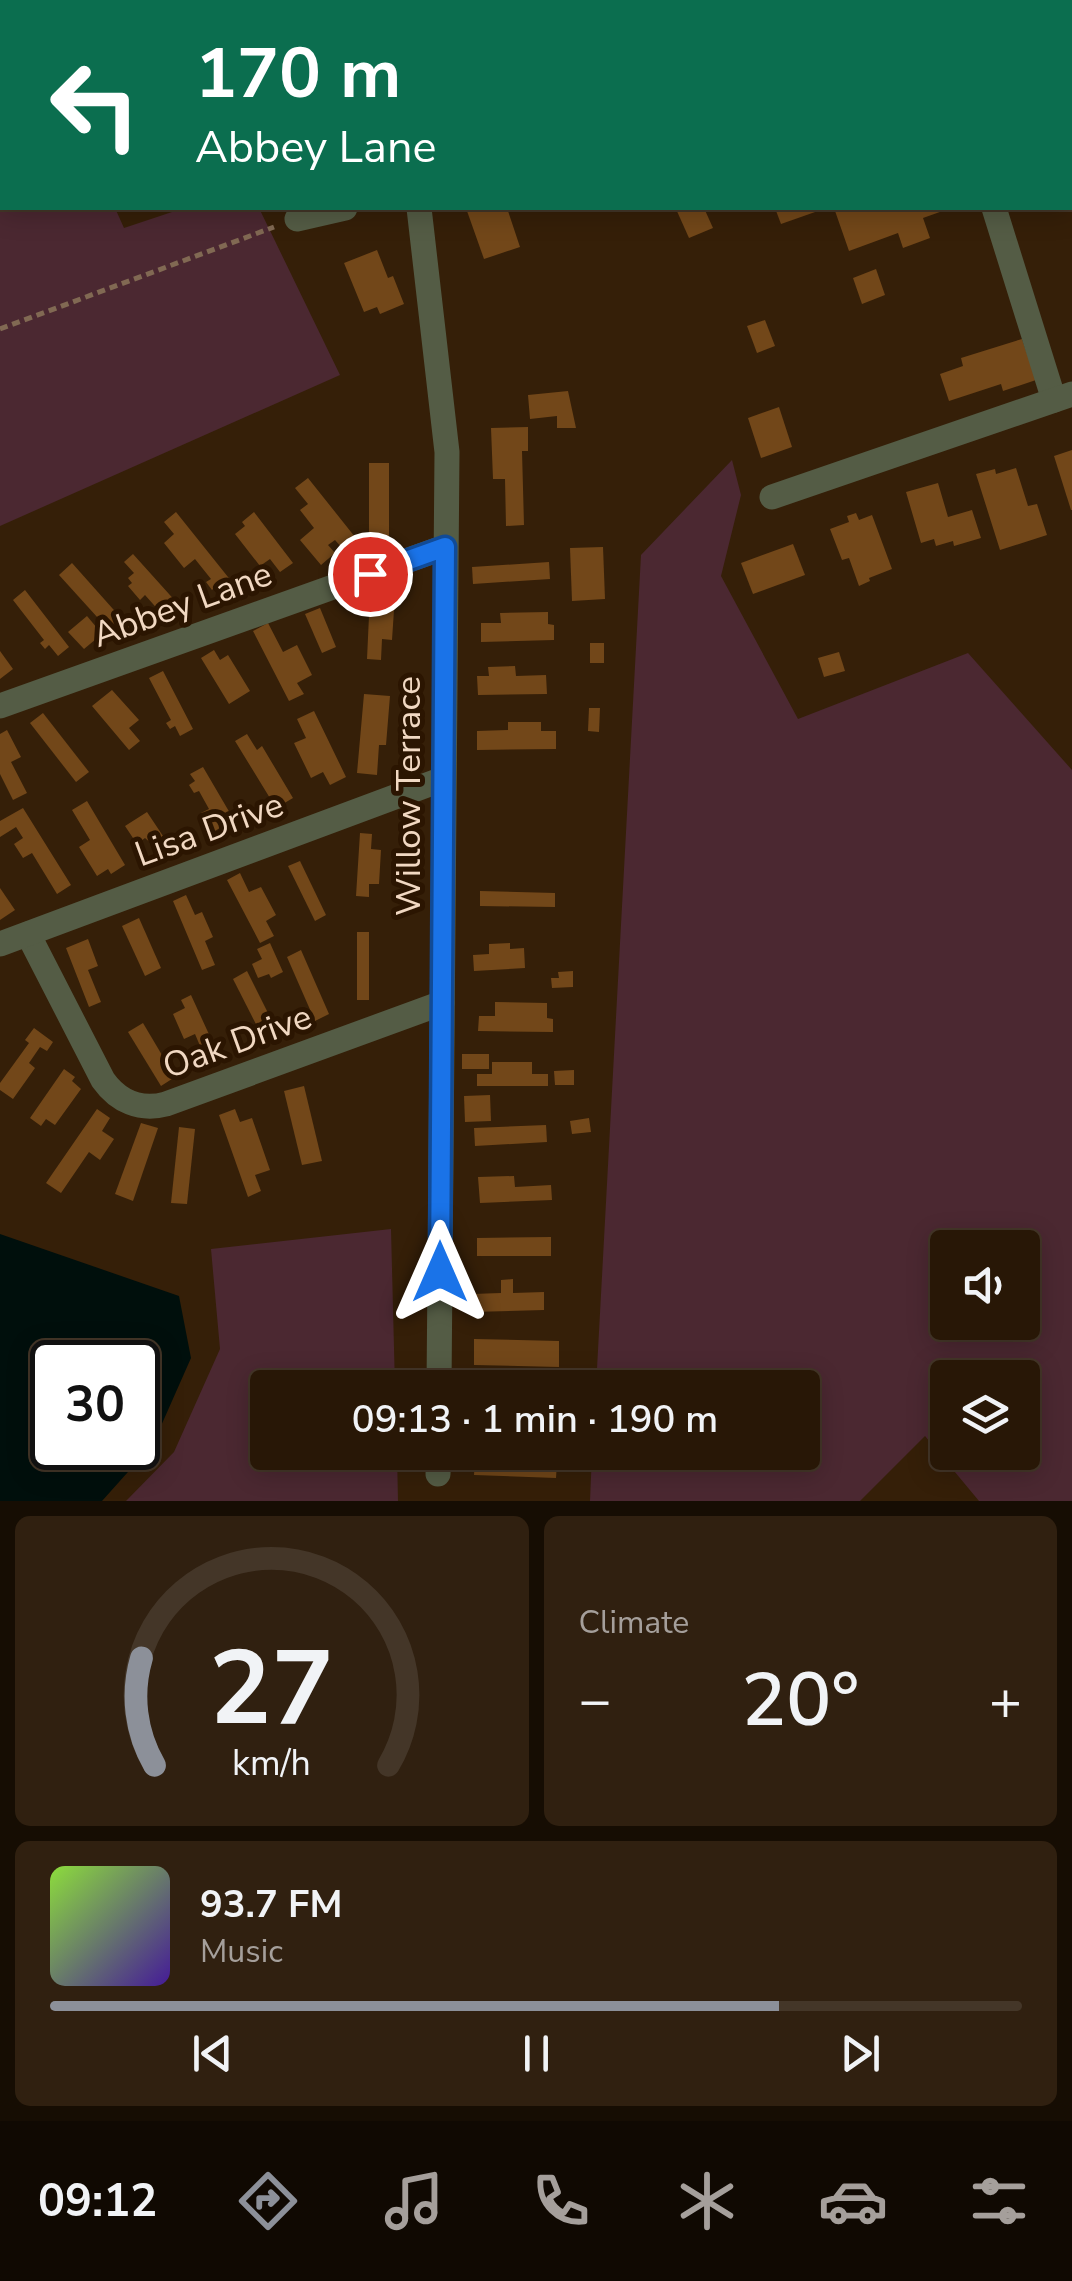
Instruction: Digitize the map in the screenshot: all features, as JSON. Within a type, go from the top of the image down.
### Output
[{"type":"street","points":[[297,219],[337,210]]},
{"type":"street","name":"Willow Terrace","points":[[419,210],[446,437],[439,1370]]},
{"type":"street","points":[[772,497],[1063,397],[995,210]]},
{"type":"street","name":"Abbey Lane","points":[[0,706],[445,547]]},
{"type":"street","name":"Lisa Drive","points":[[0,944],[443,779]]},
{"type":"street","name":"Oak Drive","points":[[28,934],[103,1080],[122,1099],[139,1106],[166,1104],[442,1003]]},
{"type":"path","points":[[0,329],[297,219]]},
{"type":"shaded area","points":[[0,210],[116,210],[124,228],[178,210],[260,210],[340,375],[0,526]]},
{"type":"shaded area","points":[[732,460],[741,495],[721,576],[798,719],[968,653],[1072,770],[1072,1501],[979,1501],[953,1470],[1040,1470],[1040,1360],[930,1360],[930,1442],[925,1436],[860,1501],[590,1501],[591,1470],[820,1470],[820,1370],[597,1370],[641,555]]},
{"type":"shaded area","points":[[391,1229],[395,1370],[250,1370],[250,1470],[397,1470],[398,1501],[126,1501],[174,1452],[220,1349],[211,1249]]},
{"type":"shaded area","points":[[0,1234],[179,1296],[191,1358],[160,1428],[160,1340],[30,1340],[30,1470],[130,1470],[102,1501],[0,1501]]},
{"type":"building","points":[[508,210],[520,247],[484,259],[467,211]]},
{"type":"building","points":[[676,210],[705,210],[713,228],[689,238]]},
{"type":"building","points":[[776,210],[818,210],[818,211],[781,224]]},
{"type":"building","points":[[835,210],[945,210],[923,218],[930,238],[903,248],[898,233],[849,251]]},
{"type":"building","points":[[377,250],[404,304],[380,314],[377,307],[364,312],[344,263]]},
{"type":"building","points":[[876,269],[885,295],[862,304],[853,278]]},
{"type":"building","points":[[765,320],[775,346],[757,353],[747,326]]},
{"type":"building","points":[[1022,339],[1036,380],[1003,391],[1001,384],[949,401],[940,374],[963,366],[961,358]]},
{"type":"building","points":[[568,391],[576,428],[557,428],[557,416],[530,419],[528,395]]},
{"type":"building","points":[[779,407],[792,447],[761,458],[748,418]]},
{"type":"building","points":[[528,427],[528,451],[522,451],[524,525],[506,526],[505,479],[493,479],[491,428]]},
{"type":"building","points":[[1072,450],[1072,510],[1071,510],[1054,456]]},
{"type":"building","points":[[369,463],[389,463],[389,538],[369,538]]},
{"type":"building","points":[[1016,468],[1028,506],[1037,504],[1047,535],[1000,550],[976,474]]},
{"type":"building","points":[[308,478],[355,537],[342,548],[335,540],[328,545],[335,553],[321,565],[300,540],[314,528],[300,510],[308,504],[295,488]]},
{"type":"building","points":[[938,483],[948,517],[972,510],[981,538],[954,546],[953,541],[936,546],[934,539],[921,543],[906,492]]},
{"type":"building","points":[[176,512],[236,587],[225,596],[216,586],[212,590],[206,582],[211,579],[195,559],[184,568],[164,543],[174,534],[164,522]]},
{"type":"building","points":[[254,512],[293,563],[280,572],[270,559],[260,566],[235,534]]},
{"type":"building","points":[[856,513],[859,520],[872,515],[892,569],[859,586],[849,558],[842,560],[830,529],[849,522],[847,516]]},
{"type":"building","points":[[793,544],[805,575],[753,594],[741,563]]},
{"type":"building","points":[[603,547],[605,599],[572,601],[570,548]]},
{"type":"building","points":[[133,554],[178,604],[170,612],[167,608],[161,613],[145,595],[140,600],[128,586],[132,583],[128,578],[134,573],[124,562]]},
{"type":"building","points":[[549,562],[550,579],[473,584],[472,567]]},
{"type":"building","points":[[72,563],[129,627],[117,639],[59,575]]},
{"type":"building","points":[[25,590],[69,647],[58,656],[49,645],[45,649],[40,643],[44,640],[13,600]]},
{"type":"building","points":[[370,594],[385,595],[384,610],[394,610],[392,640],[382,639],[381,660],[367,659]]},
{"type":"building","points":[[320,608],[336,647],[322,653],[305,614]]},
{"type":"building","points":[[548,612],[548,624],[554,625],[554,640],[481,642],[481,623],[501,623],[500,613]]},
{"type":"building","points":[[87,616],[102,634],[84,649],[68,632]]},
{"type":"building","points":[[268,623],[283,652],[297,645],[312,675],[297,683],[304,694],[289,701],[253,631]]},
{"type":"building","points":[[590,643],[604,643],[604,663],[590,663]]},
{"type":"building","points":[[214,650],[220,660],[228,655],[250,691],[229,704],[201,658]]},
{"type":"building","points":[[0,651],[13,669],[0,679]]},
{"type":"building","points":[[839,652],[845,671],[824,677],[818,658]]},
{"type":"building","points":[[515,666],[516,676],[546,675],[547,694],[478,695],[477,676],[489,676],[488,667]]},
{"type":"building","points":[[163,671],[193,729],[180,736],[175,726],[170,729],[166,723],[171,720],[149,678]]},
{"type":"building","points":[[112,690],[139,720],[129,728],[140,741],[129,750],[92,706]]},
{"type":"building","points":[[364,694],[390,696],[386,745],[379,745],[377,775],[357,773]]},
{"type":"building","points":[[589,708],[600,708],[599,732],[588,731]]},
{"type":"building","points":[[314,711],[346,777],[330,785],[323,772],[311,778],[294,743],[306,738],[297,719]]},
{"type":"building","points":[[43,713],[89,772],[76,782],[30,723]]},
{"type":"building","points":[[508,722],[541,722],[541,731],[556,731],[556,749],[477,750],[477,731],[508,730]]},
{"type":"building","points":[[7,730],[21,757],[11,762],[27,793],[13,800],[0,774],[0,734]]},
{"type":"building","points":[[247,734],[257,750],[262,746],[293,798],[276,808],[235,741]]},
{"type":"building","points":[[203,767],[234,820],[213,832],[201,813],[209,809],[199,791],[194,793],[189,785],[195,781],[190,774]]},
{"type":"building","points":[[87,801],[125,865],[111,874],[108,869],[97,876],[79,847],[90,840],[72,810]]},
{"type":"building","points":[[23,808],[71,885],[57,894],[32,853],[23,858],[14,844],[23,838],[16,827],[0,837],[0,821]]},
{"type":"building","points":[[147,812],[169,845],[160,851],[145,838],[137,844],[125,826]]},
{"type":"building","points":[[360,833],[372,834],[371,849],[381,850],[379,884],[369,884],[369,897],[356,896]]},
{"type":"building","points":[[300,861],[326,915],[315,921],[288,866]]},
{"type":"building","points":[[240,873],[249,892],[261,887],[276,915],[266,921],[274,936],[260,943],[227,880]]},
{"type":"building","points":[[0,888],[15,910],[0,920]]},
{"type":"building","points":[[480,891],[555,893],[555,907],[480,906]]},
{"type":"building","points":[[186,895],[195,915],[202,912],[213,937],[205,941],[215,965],[202,970],[173,901]]},
{"type":"building","points":[[139,918],[161,968],[145,976],[122,926]]},
{"type":"building","points":[[357,932],[369,932],[369,1000],[357,1000]]},
{"type":"building","points":[[88,939],[98,966],[88,970],[101,1002],[89,1007],[66,948]]},
{"type":"building","points":[[270,943],[283,972],[271,978],[269,974],[258,978],[252,964],[262,959],[257,949]]},
{"type":"building","points":[[510,943],[510,949],[524,948],[525,968],[474,971],[473,955],[489,954],[489,944]]},
{"type":"building","points":[[301,950],[329,1014],[315,1021],[287,957]]},
{"type":"building","points":[[247,971],[276,1029],[262,1036],[233,979]]},
{"type":"building","points":[[573,971],[573,987],[552,988],[551,978],[559,978],[558,972]]},
{"type":"building","points":[[191,995],[218,1054],[206,1060],[195,1034],[184,1039],[173,1014],[185,1008],[181,1000]]},
{"type":"building","points":[[495,1002],[547,1003],[547,1018],[553,1019],[553,1032],[478,1031],[479,1016],[495,1016]]},
{"type":"building","points":[[143,1023],[175,1077],[161,1086],[128,1032]]},
{"type":"building","points":[[34,1028],[53,1042],[47,1051],[40,1047],[29,1063],[35,1068],[13,1099],[0,1090],[0,1083],[29,1043],[25,1040]]},
{"type":"building","points":[[462,1054],[489,1054],[489,1069],[462,1069]]},
{"type":"building","points":[[492,1062],[532,1062],[532,1074],[548,1074],[548,1086],[477,1086],[477,1074],[492,1074]]},
{"type":"building","points":[[64,1069],[75,1077],[72,1081],[81,1089],[55,1125],[46,1119],[41,1126],[30,1118]]},
{"type":"building","points":[[574,1070],[574,1085],[555,1085],[554,1071]]},
{"type":"building","points":[[304,1086],[322,1161],[302,1165],[284,1091]]},
{"type":"building","points":[[490,1095],[491,1121],[465,1122],[464,1096]]},
{"type":"building","points":[[97,1109],[110,1118],[102,1131],[114,1139],[100,1160],[89,1152],[61,1193],[46,1183]]},
{"type":"building","points":[[235,1109],[240,1122],[252,1118],[270,1170],[255,1175],[261,1191],[248,1197],[219,1115]]},
{"type":"building","points":[[589,1118],[591,1132],[572,1134],[570,1121]]},
{"type":"building","points":[[141,1123],[158,1128],[133,1201],[115,1194]]},
{"type":"building","points":[[546,1125],[547,1142],[475,1146],[474,1128]]},
{"type":"building","points":[[179,1127],[195,1129],[187,1204],[171,1203]]},
{"type":"building","points":[[514,1176],[515,1187],[551,1185],[552,1200],[480,1203],[478,1177]]},
{"type":"building","points":[[551,1237],[551,1256],[477,1256],[477,1238]]},
{"type":"building","points":[[513,1279],[513,1293],[544,1292],[544,1310],[472,1312],[472,1294],[501,1293],[501,1280]]},
{"type":"building","points":[[474,1339],[559,1341],[559,1367],[474,1365]]},
{"type":"building","points":[[474,1470],[556,1470],[556,1478],[474,1475]]},
{"type":"route","points":[[370,574],[445,547],[440,1272]]}]
